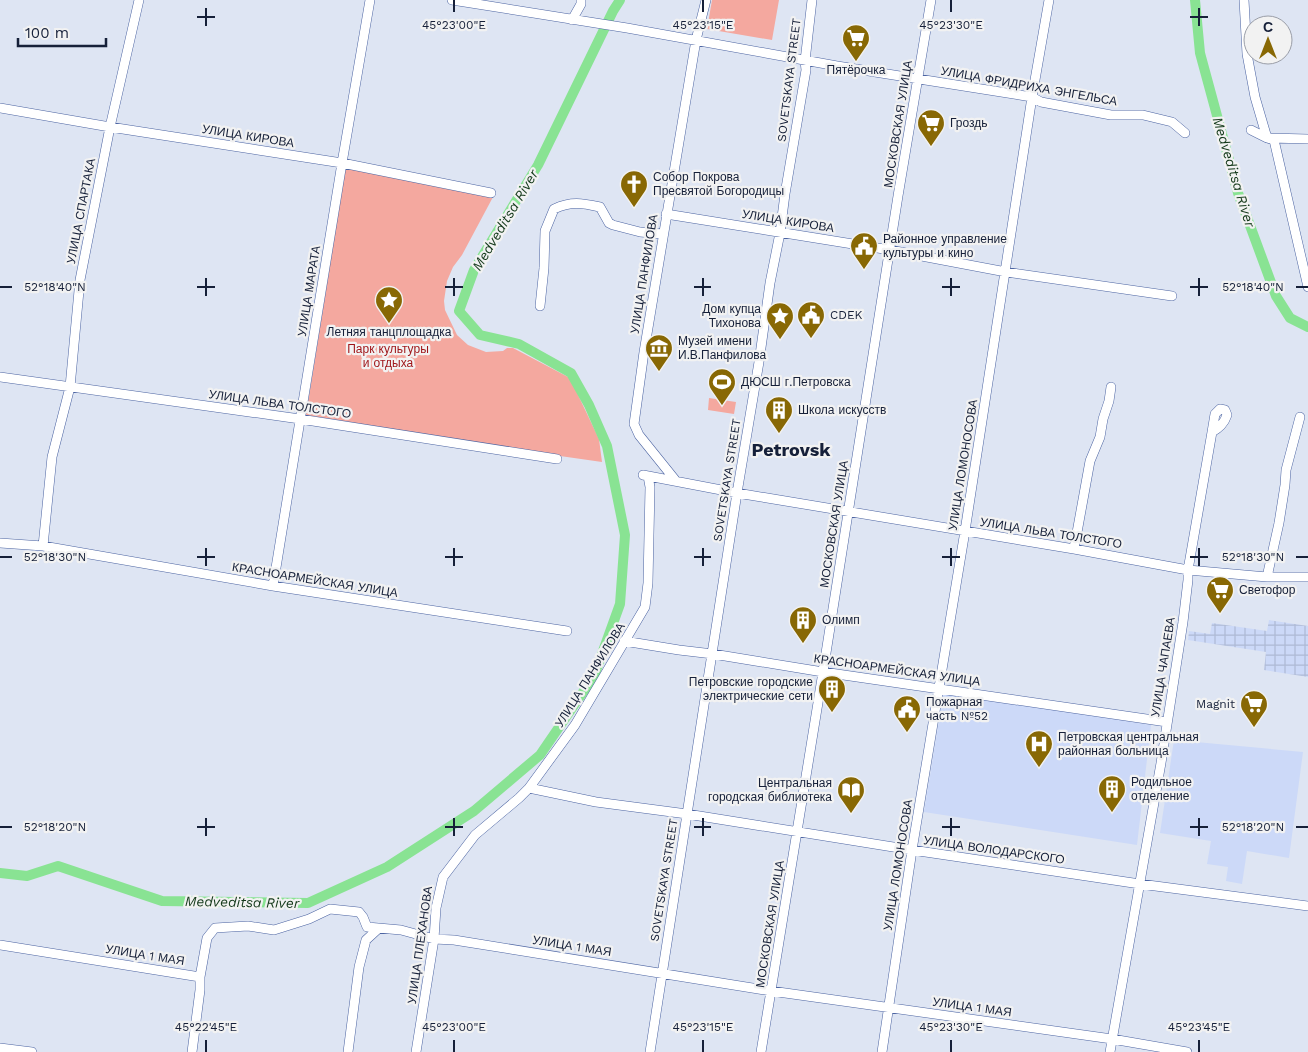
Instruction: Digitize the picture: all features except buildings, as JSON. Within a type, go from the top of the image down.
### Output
[{"type":"street","name":"УЛИЦА СПАРТАКА","points":[[43,546],[52,457],[70,388],[80,280],[110,127],[139,0]]},
{"type":"street","name":"УЛИЦА МАРАТА","points":[[274,586],[370,0]]},
{"type":"street","points":[[452,0],[573,20],[581,0]]},
{"type":"street","name":"УЛИЦА ПАНФИЛОВА","points":[[676,481],[639,435],[634,424],[666,214],[677,160],[696,40],[706,0]]},
{"type":"street","name":"SOVETSKAYA STREET","points":[[650,1052],[770,283],[780,233],[806,70],[805,60],[812,0]]},
{"type":"street","name":"МОСКОВСКАЯ УЛИЦА","points":[[761,1052],[931,0]]},
{"type":"street","name":"УЛИЦА ЛОМОНОСОВА","points":[[882,1052],[912,850],[965,531],[1032,97],[1049,0]]},
{"type":"street","points":[[1244,0],[1247,54],[1255,96],[1267,138]]},
{"type":"street","name":"УЛИЦА ФРИДРИХА ЭНГЕЛЬСА","points":[[573,20],[1032,97],[1041,102],[1102,114],[1143,116],[1172,122],[1185,133]]},
{"type":"street","name":"УЛИЦА КИРОВА","points":[[0,108],[342,163],[491,193]]},
{"type":"street","points":[[1250,130],[1274,140],[1308,287]]},
{"type":"street","points":[[1267,138],[1308,139]]},
{"type":"street","points":[[540,306],[545,232],[554,209],[564,204],[585,204],[600,207],[609,223],[613,225],[640,232],[663,234]]},
{"type":"street","name":"УЛИЦА КИРОВА","points":[[666,214],[890,250],[1006,272],[1172,296]]},
{"type":"street","name":"УЛИЦА ЛЬВА ТОЛСТОГО","points":[[0,377],[300,419],[556,459]]},
{"type":"street","points":[[1074,549],[1090,461],[1100,437],[1111,387]]},
{"type":"street","points":[[1267,578],[1279,523],[1286,470],[1300,417]]},
{"type":"street","name":"УЛИЦА ЧАПАЕВА","points":[[1110,1052],[1168,722],[1188,570],[1212,432]]},
{"type":"street","name":"УЛИЦА ПАНФИЛОВА","points":[[529,788],[575,725],[645,607],[648,583],[650,487],[645,475]]},
{"type":"street","name":"УЛИЦА ЛЬВА ТОЛСТОГО","points":[[645,475],[737,493],[1074,549],[1188,570],[1267,578],[1308,576]]},
{"type":"street","name":"КРАСНОАРМЕЙСКАЯ УЛИЦА","points":[[0,543],[43,546],[274,586],[567,631]]},
{"type":"street","name":"КРАСНОАРМЕЙСКАЯ УЛИЦА","points":[[624,641],[1168,722]]},
{"type":"street","name":"УЛИЦА ВОЛОДАРСКОГО","points":[[529,788],[596,802],[687,814],[912,850],[1140,884],[1308,906]]},
{"type":"street","name":"УЛИЦА ПЛЕХАНОВА","points":[[416,1052],[434,939],[436,908],[443,877],[475,834],[529,788]]},
{"type":"street","name":"УЛИЦА 1 МАЯ","points":[[0,945],[200,977],[207,938],[215,928],[248,926],[274,930],[330,910],[359,912],[367,927],[400,930],[434,939],[454,940],[771,991],[1112,1039],[1188,1052]]},
{"type":"street","points":[[348,1052],[359,967],[366,940],[378,929]]},
{"type":"street","points":[[192,1052],[200,977]]},
{"type":"street","points":[[0,1048],[32,1052]]},
{"type":"shaded area","points":[[1269,620],[1308,626],[1308,677],[1264,670],[1266,652],[1188,640],[1189,631],[1210,634],[1212,623],[1267,631]]},
{"type":"shaded area","name":"Петровская центральная районная больница","points":[[944,691],[1151,725],[1137,845],[924,812]]},
{"type":"shaded area","points":[[1174,740],[1303,752],[1289,858],[1247,851],[1242,884],[1226,881],[1228,867],[1207,864],[1211,841],[1160,833]]},
{"type":"green space","points":[[712,0],[779,0],[772,40],[707,29]]},
{"type":"green space","name":"Парк культуры и отдыха","points":[[344,165],[493,197],[447,281],[444,301],[445,310],[457,335],[468,345],[486,352],[503,351],[507,348],[513,348],[570,378],[599,439],[602,462],[306,415]]},
{"type":"green space","name":"ДЮСШ г.Петровска","points":[[709,398],[736,402],[734,414],[708,410]]},
{"type":"waterway","name":"Medveditsa River","points":[[0,873],[27,876],[58,866],[162,901],[308,903],[387,867],[474,811],[540,755],[594,676],[620,604],[625,535],[607,446],[589,405],[571,373],[519,344],[480,335],[459,311],[474,270],[538,165],[620,0]]},
{"type":"waterway","name":"Medveditsa River","points":[[1195,0],[1200,53],[1238,193],[1276,296],[1290,318],[1308,327]]},
{"type":"place","name":"Пятёрочка","points":[[856,62]]},
{"type":"place","name":"Гроздь","points":[[931,147]]},
{"type":"place","name":"Собор Покрова Пресвятой Богородицы","points":[[634,208]]},
{"type":"place","name":"Районное управление культуры и кино","points":[[864,270]]},
{"type":"place","name":"Летняя танцплощадка","points":[[389,324]]},
{"type":"place","name":"CDEK","points":[[811,339]]},
{"type":"place","name":"Дом купца Тихонова","points":[[780,340]]},
{"type":"place","name":"Музей имени И.В.Панфилова","points":[[659,372]]},
{"type":"place","name":"ДЮСШ г.Петровска","points":[[722,406]]},
{"type":"place","name":"Школа искусств","points":[[779,434]]},
{"type":"place","name":"Светофор","points":[[1220,614]]},
{"type":"place","name":"Олимп","points":[[803,644]]},
{"type":"place","name":"Петровские городские электрические сети","points":[[832,713]]},
{"type":"place","name":"Magnit","points":[[1254,728]]},
{"type":"place","name":"Пожарная часть №52","points":[[907,733]]},
{"type":"place","name":"Петровская центральная районная больница","points":[[1039,768]]},
{"type":"place","name":"Родильное отделение","points":[[1112,813]]},
{"type":"place","name":"Центральная городская библиотека","points":[[851,814]]},
{"type":"district","name":"Petrovsk","points":[[791,449]]}]
